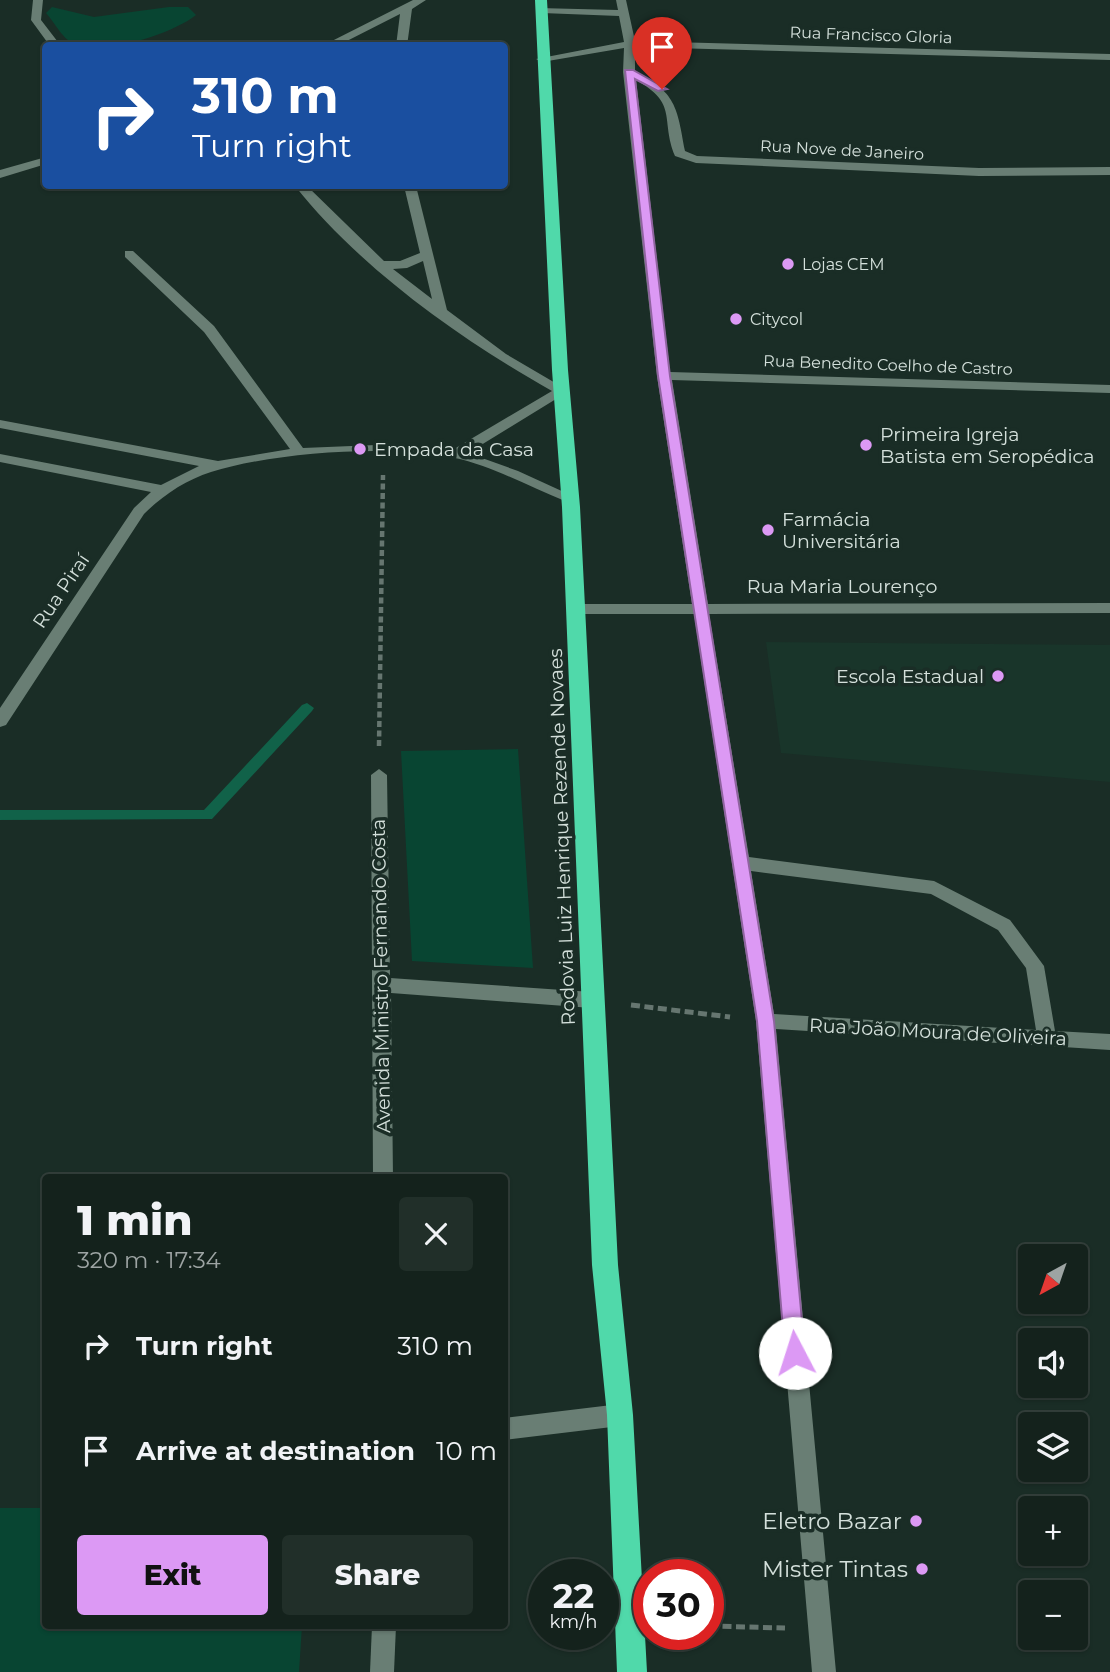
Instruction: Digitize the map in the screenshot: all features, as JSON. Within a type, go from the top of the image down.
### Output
[{"type":"highway","name":"Rodovia Luiz Henrique Rezende Novaes","points":[[541,5],[542,59],[570,498],[605,1265],[620,1415],[632,1672]]},
{"type":"street","points":[[38,0],[36,20],[53,42]]},
{"type":"street","points":[[335,42],[421,0]]},
{"type":"street","points":[[541,5],[622,6],[630,44],[629,72],[664,376],[766,1021],[824,1672]]},
{"type":"street","points":[[402,42],[407,6]]},
{"type":"street","name":"Rua Francisco Gloria","points":[[542,59],[630,44],[1110,57]]},
{"type":"street","name":"Rua Nove de Janeiro","points":[[629,72],[662,89],[669,98],[679,153],[696,159],[979,172],[1110,171]]},
{"type":"street","points":[[0,174],[42,161]]},
{"type":"street","points":[[304,189],[380,265],[501,357],[562,391]]},
{"type":"street","points":[[411,189],[441,309]]},
{"type":"street","points":[[129,254],[209,329],[300,453]]},
{"type":"street","points":[[380,265],[402,265],[428,254]]},
{"type":"street","name":"Rua Benedito Coelho de Castro","points":[[664,376],[1110,389]]},
{"type":"street","points":[[456,454],[562,391]]},
{"type":"street","points":[[0,424],[218,466]]},
{"type":"street","points":[[0,458],[162,490],[218,466],[300,453],[383,448],[456,454],[570,498]]},
{"type":"street","name":"Rua Piraí","points":[[0,721],[139,511],[162,490]]},
{"type":"street","name":"Rua Maria Lourenço","points":[[575,609],[1110,608]]},
{"type":"street","name":"Avenida Ministro Fernando Costa","points":[[379,775],[383,1174]]},
{"type":"street","points":[[741,863],[934,888],[1004,925],[1035,967],[1047,1038]]},
{"type":"street","points":[[379,985],[592,1000]]},
{"type":"street","name":"Rua João Moura de Oliveira","points":[[766,1021],[1110,1042]]},
{"type":"street","points":[[508,1429],[620,1415]]},
{"type":"street","points":[[382,1672],[384,1629]]},
{"type":"path","points":[[379,775],[383,448]]},
{"type":"path","points":[[592,1000],[766,1021]]},
{"type":"path","points":[[724,1626],[820,1629]]},
{"type":"shaded area","points":[[766,642],[1110,645],[1110,782],[781,753]]},
{"type":"green space","points":[[52,7],[94,17],[188,7],[196,15],[172,29],[134,42],[70,42],[46,13]]},
{"type":"green space","points":[[518,749],[533,968],[412,961],[401,751]]},
{"type":"green space","points":[[0,1508],[42,1508],[42,1629],[302,1629],[299,1672],[0,1672]]},
{"type":"waterway","points":[[0,815],[207,815],[307,708]]},
{"type":"place","name":"Lojas CEM","points":[[788,264]]},
{"type":"place","name":"Citycol","points":[[736,319]]},
{"type":"place","name":"Primeira Igreja Batista em Seropédica","points":[[866,445]]},
{"type":"place","name":"Empada da Casa","points":[[360,449]]},
{"type":"place","name":"Farmácia Universitária","points":[[768,530]]},
{"type":"place","name":"Escola Estadual","points":[[998,676]]},
{"type":"place","name":"Eletro Bazar","points":[[916,1521]]},
{"type":"place","name":"Mister Tintas","points":[[922,1569]]},
{"type":"route","points":[[662,89],[629,72],[664,376],[766,1021],[795,1353]]}]
